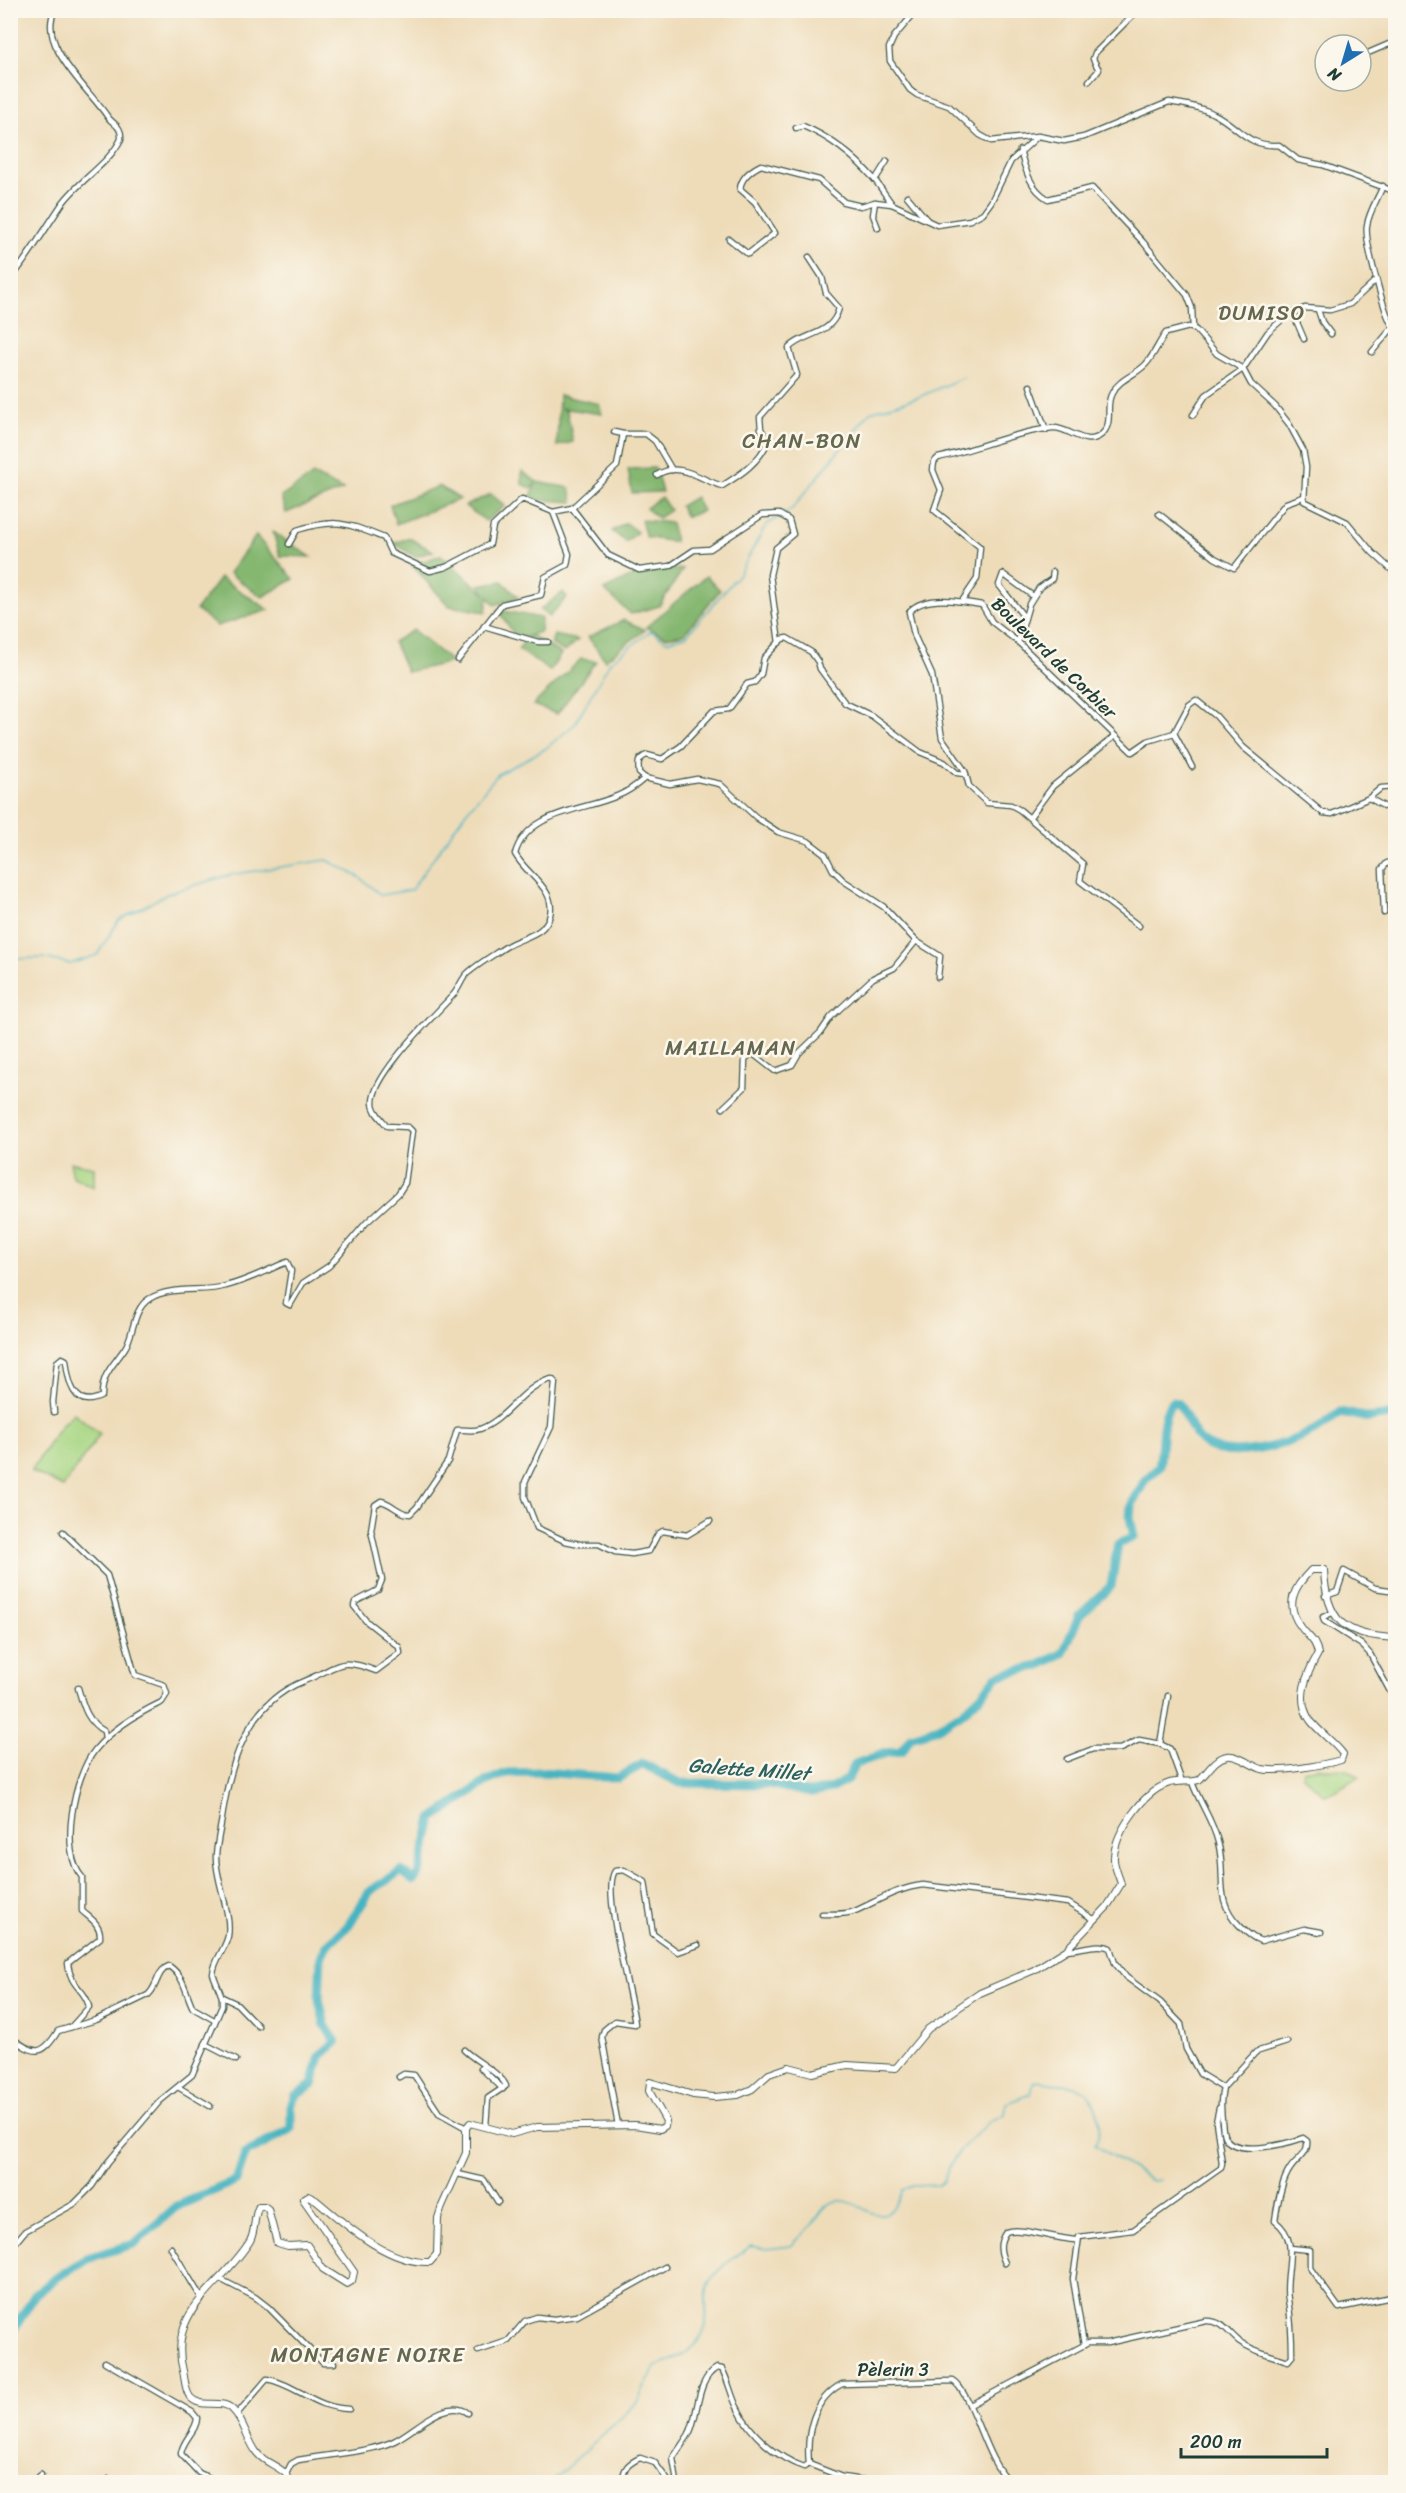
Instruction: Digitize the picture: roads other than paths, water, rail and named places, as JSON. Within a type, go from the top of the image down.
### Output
[{"type":"street","points":[[10,280],[29,257],[63,204],[83,180],[114,151],[121,139],[118,126],[85,91],[60,53],[52,29],[55,10]]},
{"type":"street","points":[[917,10],[894,37],[888,56],[910,90],[917,95],[949,106],[980,135],[991,141],[1038,136],[1064,141],[1084,137],[1169,102],[1214,114],[1253,143],[1266,146],[1280,145],[1298,160],[1323,165],[1395,192]]},
{"type":"street","points":[[1089,81],[1099,70],[1093,58],[1095,53],[1138,10]]},
{"type":"street","points":[[1373,51],[1395,41]]},
{"type":"street","points":[[796,128],[804,126],[853,156],[875,180],[892,204]]},
{"type":"street","points":[[742,257],[775,234],[755,202],[740,189],[745,177],[761,165],[819,180],[844,202],[861,206],[875,202],[892,204],[929,222],[945,224],[970,220],[982,213],[991,202],[1011,161],[1020,150],[1038,136]]},
{"type":"street","points":[[1020,150],[1026,172],[1044,197],[1048,199],[1092,188],[1143,242],[1187,295],[1192,308],[1193,328],[1217,354],[1243,369],[1251,384],[1275,406],[1299,440],[1306,467],[1304,501],[1347,522],[1372,552],[1395,574]]},
{"type":"street","points":[[875,180],[887,161]]},
{"type":"street","points":[[1372,352],[1393,327],[1376,280],[1366,232],[1367,222],[1383,186]]},
{"type":"street","points":[[908,196],[929,222]]},
{"type":"street","points":[[875,202],[873,215],[878,228]]},
{"type":"street","points":[[729,239],[748,254]]},
{"type":"street","points":[[657,476],[672,470],[683,470],[722,486],[747,468],[766,447],[768,441],[761,429],[760,417],[797,375],[789,348],[797,342],[822,332],[834,320],[839,308],[826,293],[822,277],[809,257]]},
{"type":"street","points":[[1193,415],[1212,388],[1243,369],[1268,332],[1293,313],[1305,308],[1330,310],[1350,304],[1376,280]]},
{"type":"street","points":[[1318,310],[1322,322],[1331,334]]},
{"type":"street","points":[[1293,313],[1304,339]]},
{"type":"street","points":[[1139,926],[1080,881],[1083,864],[1030,817],[1011,805],[987,803],[969,786],[966,774],[942,738],[932,675],[914,635],[909,612],[923,603],[962,601],[977,579],[980,547],[934,510],[941,490],[933,470],[934,462],[938,458],[1015,436],[1059,428],[1085,440],[1100,436],[1107,428],[1111,413],[1111,393],[1119,383],[1149,361],[1166,333],[1193,328]]},
{"type":"street","points":[[1030,386],[1046,430]]},
{"type":"street","points":[[614,432],[646,434],[655,441],[672,470]]},
{"type":"street","points":[[289,544],[297,530],[316,524],[347,523],[384,538],[391,553],[430,572],[446,567],[490,544],[493,526],[522,499],[553,512],[572,508],[617,466],[623,434]]},
{"type":"street","points":[[1160,514],[1215,558],[1234,568],[1286,503],[1303,497]]},
{"type":"street","points":[[572,508],[608,555],[639,570],[670,566],[694,550],[710,549],[762,515],[779,514],[784,517],[790,523],[793,534],[776,548],[770,575],[779,642]]},
{"type":"street","points":[[458,660],[502,604],[540,595],[545,577],[567,565],[569,554],[553,512]]},
{"type":"street","points":[[1018,642],[1024,617],[1034,596],[1039,588],[1052,579],[1053,572]]},
{"type":"street","points":[[1024,617],[999,585],[1003,574],[1034,596]]},
{"type":"street","name":"Boulevard de Corbier","points":[[962,601],[982,605],[992,622],[1018,642],[1132,752],[1148,741],[1174,733]]},
{"type":"street","points":[[484,626],[538,642],[548,642]]},
{"type":"street","points":[[938,977],[939,956],[916,941],[884,907],[844,881],[833,870],[825,854],[808,841],[778,832],[757,818],[720,784],[698,780],[670,784],[645,778],[639,773],[638,763],[640,758],[646,755],[662,759],[681,747],[714,711],[729,709],[747,684],[755,682],[761,674],[764,658],[779,642],[787,638],[811,652],[820,669],[845,703],[872,716],[920,752],[944,762],[957,773],[966,774]]},
{"type":"street","points":[[1192,767],[1174,733],[1192,701],[1201,702],[1243,747],[1318,810],[1332,814],[1369,798],[1381,788],[1395,787]]},
{"type":"street","points":[[1030,817],[1053,786],[1115,736]]},
{"type":"street","points":[[54,1412],[57,1362],[62,1358],[66,1360],[68,1383],[73,1392],[87,1399],[102,1396],[102,1382],[117,1355],[124,1348],[138,1312],[148,1299],[174,1292],[225,1287],[287,1262],[291,1272],[286,1303],[290,1305],[303,1283],[329,1266],[366,1224],[399,1194],[405,1183],[412,1131],[408,1127],[387,1126],[375,1112],[372,1102],[383,1078],[416,1034],[456,992],[467,973],[508,946],[540,931],[546,923],[550,915],[549,897],[546,889],[523,869],[515,854],[518,845],[533,828],[549,817],[616,797],[645,778]]},
{"type":"street","points":[[1369,798],[1395,813]]},
{"type":"street","points":[[1384,913],[1382,869],[1386,862],[1395,862]]},
{"type":"street","points":[[723,1108],[744,1089],[745,1059],[752,1053],[775,1071],[792,1065],[799,1053],[820,1033],[831,1017],[873,978],[894,968],[916,941]]},
{"type":"street","points":[[10,2249],[25,2231],[74,2204],[160,2101],[192,2075],[222,2006],[222,1997],[214,1981],[213,1967],[228,1934],[216,1854],[232,1765],[243,1738],[267,1704],[292,1686],[342,1662],[354,1663],[376,1671],[400,1653],[399,1647],[366,1621],[354,1606],[355,1602],[378,1590],[382,1580],[371,1530],[377,1503],[386,1502],[403,1514],[410,1514],[448,1461],[458,1430],[471,1432],[482,1429],[520,1401],[534,1386],[552,1379],[555,1382],[551,1427],[525,1482],[525,1497],[537,1528],[565,1540],[580,1544],[599,1544],[615,1552],[632,1554],[649,1551],[658,1534],[663,1531],[687,1535],[710,1521]]},
{"type":"street","points":[[63,1532],[107,1575],[135,1674],[164,1685],[167,1694],[162,1702],[105,1739],[93,1752],[84,1770],[69,1830],[75,1868],[82,1877],[82,1911],[98,1925],[100,1938],[68,1963],[72,1982],[88,1999],[89,2007],[71,2027]]},
{"type":"street","points":[[286,2474],[255,2451],[237,2414],[228,2405],[195,2401],[187,2392],[179,2342],[185,2320],[251,2239],[258,2208],[262,2205],[268,2209],[277,2242],[288,2246],[307,2246],[323,2269],[344,2283],[352,2281],[354,2272],[303,2199],[308,2196],[366,2240],[400,2255],[430,2262],[436,2254],[438,2218],[466,2153],[466,2128],[470,2123],[476,2122],[498,2132],[512,2134],[537,2127],[635,2125],[660,2129],[665,2126],[666,2121],[649,2091],[648,2085],[654,2081],[693,2095],[720,2097],[752,2089],[769,2074],[789,2067],[812,2073],[847,2066],[896,2067],[928,2029],[981,1993],[1034,1970],[1066,1950],[1095,1920],[1119,1892],[1121,1884],[1113,1857],[1128,1822],[1139,1804],[1155,1789],[1169,1783],[1199,1780],[1218,1759],[1226,1756],[1233,1756],[1262,1768],[1277,1771],[1341,1760],[1343,1754],[1310,1720],[1304,1707],[1305,1678],[1318,1654],[1317,1647],[1294,1616],[1292,1592],[1300,1581],[1317,1568],[1324,1570],[1325,1596],[1332,1613],[1345,1626],[1376,1637],[1395,1638]]},
{"type":"street","points":[[1325,1596],[1337,1592],[1344,1571],[1375,1588],[1395,1591]]},
{"type":"street","points":[[1332,1613],[1323,1617],[1324,1621],[1362,1646],[1370,1654],[1392,1695]]},
{"type":"street","points":[[78,1688],[84,1710],[94,1726],[104,1731],[105,1739]]},
{"type":"street","points":[[1160,1744],[1168,1696]]},
{"type":"street","points":[[1067,1759],[1093,1749],[1120,1749],[1139,1740],[1160,1744],[1170,1749],[1182,1782]]},
{"type":"street","points":[[1192,1782],[1218,1841],[1222,1865],[1221,1895],[1232,1918],[1255,1939],[1261,1941],[1304,1929],[1321,1932]]},
{"type":"street","points":[[618,2125],[602,2037],[604,2030],[615,2021],[635,2024],[633,2002],[619,1949],[612,1899],[612,1876],[615,1871],[624,1870],[645,1882],[653,1934],[678,1952],[698,1945]]},
{"type":"street","points":[[822,1914],[854,1912],[877,1899],[922,1885],[1068,1903],[1095,1920]]},
{"type":"street","points":[[1066,1950],[1082,1950],[1099,1945],[1110,1948],[1115,1963],[1126,1977],[1160,2002],[1180,2024],[1186,2049],[1200,2074],[1223,2088]]},
{"type":"street","points":[[11,2038],[28,2050],[36,2052],[49,2047],[58,2031],[96,2020],[148,1995],[153,1991],[161,1970],[169,1966],[178,1972],[193,2008],[214,2020]]},
{"type":"street","points":[[222,1997],[237,2004],[258,2026]]},
{"type":"street","points":[[1005,2264],[1000,2252],[1000,2242],[1006,2232],[1012,2229],[1046,2238],[1078,2240],[1086,2234],[1133,2230],[1221,2168],[1216,2121],[1223,2088],[1256,2052],[1287,2042]]},
{"type":"street","points":[[205,2044],[236,2060]]},
{"type":"street","points":[[464,2050],[477,2062],[500,2076],[506,2086],[503,2089]]},
{"type":"street","points":[[480,2067],[503,2089]]},
{"type":"street","points":[[399,2077],[404,2074],[414,2075],[439,2113],[466,2128]]},
{"type":"street","points":[[178,2086],[210,2106]]},
{"type":"street","points":[[486,2126],[485,2107],[488,2098],[494,2091],[503,2089]]},
{"type":"street","points":[[1026,2481],[1009,2481],[1001,2472],[979,2430],[970,2405],[1084,2345],[1107,2343],[1214,2320],[1251,2349],[1288,2361],[1292,2356],[1288,2300],[1290,2248],[1286,2230],[1275,2221],[1288,2171],[1302,2156],[1308,2146],[1307,2141],[1303,2138],[1248,2149],[1236,2147],[1224,2136],[1220,2102]]},
{"type":"street","points":[[458,2174],[484,2180],[498,2202]]},
{"type":"street","points":[[1078,2240],[1073,2279],[1084,2345]]},
{"type":"street","points":[[171,2248],[202,2299]]},
{"type":"street","points":[[1290,2248],[1310,2250],[1310,2268],[1339,2308],[1395,2296]]},
{"type":"street","points":[[477,2351],[508,2341],[525,2321],[537,2317],[554,2319],[577,2316],[665,2267]]},
{"type":"street","points":[[220,2279],[255,2297],[274,2312],[323,2363],[334,2362]]},
{"type":"street","points":[[105,2362],[192,2412],[197,2418],[197,2424],[183,2444],[181,2454],[199,2473],[219,2482]]},
{"type":"street","points":[[677,2482],[673,2458],[689,2433],[703,2387],[711,2371],[717,2368],[725,2375],[737,2407],[756,2436],[785,2459],[804,2467],[809,2464],[842,2477],[876,2482]]},
{"type":"street","points":[[237,2414],[267,2379],[282,2382],[331,2409],[349,2409]]},
{"type":"street","name":"Pèlerin 3","points":[[809,2464],[808,2451],[812,2420],[829,2391],[842,2384],[953,2381],[958,2384],[970,2405]]},
{"type":"street","points":[[288,2482],[286,2474],[291,2464],[298,2460],[393,2442],[447,2409],[461,2408],[468,2413]]},
{"type":"street","points":[[621,2482],[624,2469],[640,2458],[655,2463],[669,2482]]},
{"type":"street","points":[[33,2482],[41,2475]]},
{"type":"street","points":[[107,2481],[118,2482]]},
{"type":"waterway","points":[[10,959],[44,958],[70,964],[97,955],[119,920],[169,893],[229,875],[327,860],[359,877],[381,895],[411,890],[466,812],[498,774],[545,749],[574,725],[610,662],[651,631],[666,641],[686,636],[739,574],[766,525],[792,509],[870,412],[919,397],[964,377]]},
{"type":"waterway","name":"Galette Millet","points":[[10,2335],[35,2295],[56,2278],[87,2258],[134,2244],[177,2206],[236,2181],[245,2154],[291,2129],[291,2106],[295,2096],[312,2085],[320,2056],[336,2042],[325,2025],[319,1999],[321,1957],[327,1945],[348,1926],[370,1891],[401,1871],[414,1880],[419,1873],[432,1819],[487,1781],[507,1773],[541,1772],[618,1778],[643,1764],[680,1783],[769,1784],[811,1793],[830,1789],[847,1780],[855,1764],[886,1753],[902,1751],[911,1737],[948,1722],[980,1697],[997,1676],[1038,1666],[1063,1653],[1079,1616],[1111,1586],[1118,1544],[1134,1537],[1130,1517],[1131,1506],[1145,1480],[1159,1467],[1165,1415],[1172,1402],[1178,1403],[1202,1442],[1213,1448],[1227,1451],[1258,1450],[1288,1442],[1320,1427],[1340,1412],[1369,1418],[1396,1414]]},
{"type":"waterway","points":[[551,2482],[636,2404],[655,2367],[677,2358],[697,2342],[705,2328],[708,2287],[715,2274],[726,2264],[751,2246],[766,2249],[791,2246],[809,2229],[829,2204],[840,2201],[850,2202],[878,2214],[886,2213],[895,2206],[903,2190],[912,2186],[938,2185],[943,2182],[949,2167],[961,2149],[990,2121],[1005,2114],[1007,2103],[1030,2094],[1033,2082],[1039,2080],[1068,2084],[1081,2089],[1088,2095],[1097,2110],[1099,2127],[1095,2145],[1152,2181],[1160,2180]]},
{"type":"district","name":"DUMISO","points":[[1262,313]]},
{"type":"district","name":"CHAN-BON","points":[[802,441]]},
{"type":"district","name":"MAILLAMAN","points":[[731,1048]]},
{"type":"district","name":"MONTAGNE NOIRE","points":[[368,2355]]}]
